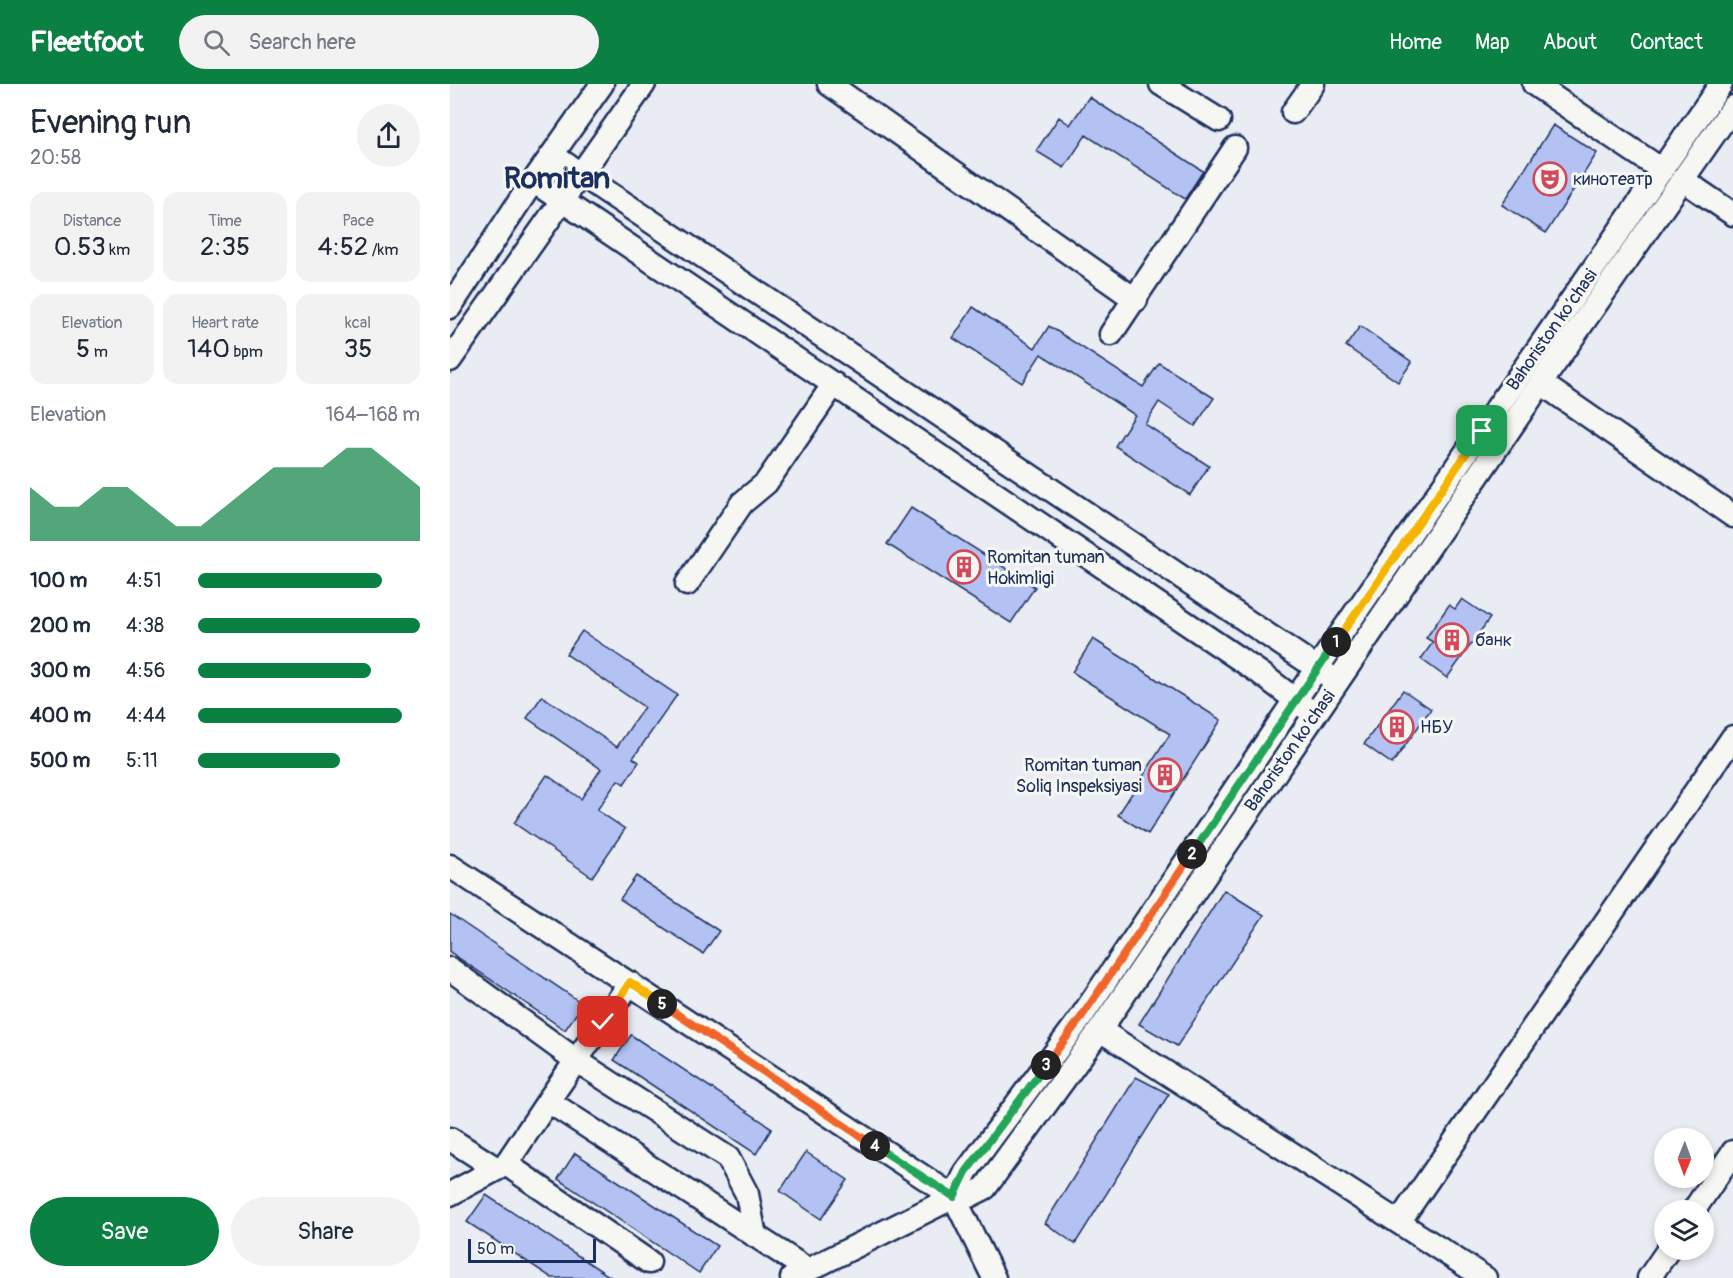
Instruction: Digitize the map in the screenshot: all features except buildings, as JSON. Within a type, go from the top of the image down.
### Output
[{"type":"street","points":[[450,307],[533,181],[602,84]]},
{"type":"street","points":[[450,360],[644,84]]},
{"type":"street","points":[[829,84],[1136,300]]},
{"type":"street","points":[[1293,112],[1313,84]]},
{"type":"street","points":[[1534,84],[1662,170]]},
{"type":"street","name":"Bahoriston ko‘chasi","points":[[954,1197],[966,1172],[1080,1019],[1317,668],[1720,84]]},
{"type":"street","points":[[1171,87],[1219,120]]},
{"type":"street","name":"Bahoriston ko‘chasi","points":[[800,1274],[954,1197],[969,1196],[985,1188],[1100,1030],[1314,714],[1733,106]]},
{"type":"street","points":[[1112,334],[1235,148]]},
{"type":"street","points":[[552,155],[1337,682]]},
{"type":"street","points":[[1683,180],[1733,214]]},
{"type":"street","points":[[533,181],[1260,673],[1314,714]]},
{"type":"street","points":[[1541,383],[1733,516]]},
{"type":"street","points":[[687,584],[742,503],[766,483],[834,384]]},
{"type":"street","points":[[1399,1222],[1733,737]]},
{"type":"street","points":[[451,869],[630,982],[954,1197],[994,1278]]},
{"type":"street","points":[[450,969],[577,1061],[728,1158],[747,1194],[755,1236]]},
{"type":"street","points":[[450,1194],[502,1166],[630,982]]},
{"type":"street","points":[[1100,1030],[1485,1278]]},
{"type":"street","points":[[548,1101],[755,1236],[800,1274]]},
{"type":"street","points":[[450,1139],[502,1166],[649,1262]]},
{"type":"street","points":[[1701,1200],[1733,1152]]},
{"type":"street","points":[[1649,1278],[1661,1260]]},
{"type":"place","name":"кинотеатр","points":[[1550,179]]},
{"type":"place","name":"Romitan tuman Hokimligi","points":[[964,567]]},
{"type":"place","name":"банк","points":[[1452,640]]},
{"type":"place","name":"НБУ","points":[[1397,727]]},
{"type":"place","name":"Romitan tuman Soliq Inspeksiyasi","points":[[1165,775]]},
{"type":"district","name":"Romitan","points":[[557,178]]},
{"type":"route","points":[[603,1022],[630,982],[954,1197],[966,1172],[1080,1019],[1317,668],[1482,431]]}]
